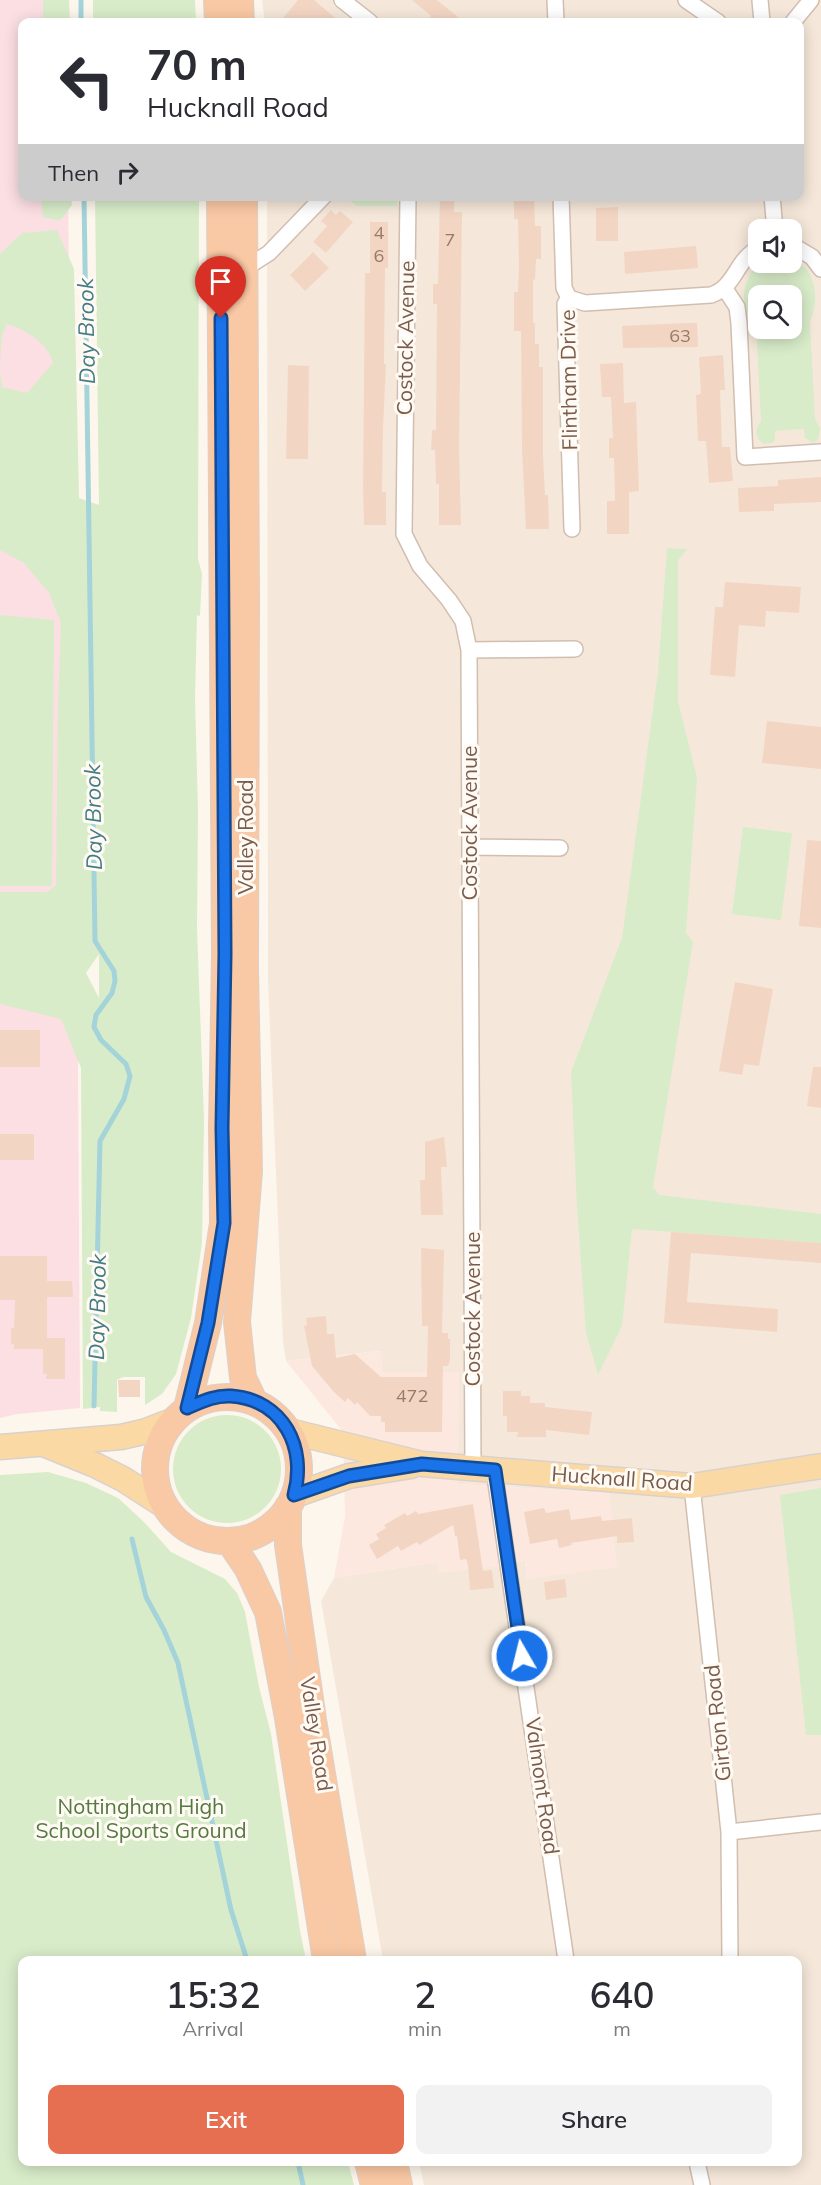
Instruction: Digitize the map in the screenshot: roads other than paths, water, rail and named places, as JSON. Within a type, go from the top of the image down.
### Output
[{"type":"highway","points":[[217,0],[218,18]]},
{"type":"highway","points":[[240,0],[242,18]]},
{"type":"highway","name":"Valley Road","points":[[221,201],[233,270],[246,587],[245,969],[249,1171],[237,1322],[243,1378],[254,1401]]},
{"type":"highway","name":"Valley Road","points":[[179,1414],[208,1323],[224,1223],[222,1128],[233,270],[243,201]]},
{"type":"highway","points":[[231,1396],[254,1401],[274,1413],[289,1431],[296,1446],[299,1479],[291,1501],[273,1525],[252,1537],[229,1541],[210,1539],[192,1533],[177,1521],[165,1506],[156,1485],[155,1463],[160,1440],[179,1414],[208,1399],[231,1396]]},
{"type":"highway","name":"Valley Road","points":[[291,1501],[288,1545],[313,1720],[351,1956]]},
{"type":"highway","name":"Valley Road","points":[[229,1541],[248,1569],[268,1612],[288,1718],[325,1956]]},
{"type":"highway","points":[[369,2166],[374,2185]]},
{"type":"highway","points":[[395,2166],[399,2185]]},
{"type":"main road","points":[[0,1447],[121,1437],[143,1432],[179,1414]]},
{"type":"main road","name":"Hucknall Road","points":[[289,1431],[422,1464],[692,1486],[821,1466]]},
{"type":"main road","points":[[41,1443],[123,1479],[165,1506]]},
{"type":"main road","name":"Hucknall Road","points":[[291,1501],[349,1476],[422,1464]]},
{"type":"street","points":[[342,0],[365,18]]},
{"type":"street","points":[[555,0],[556,18]]},
{"type":"street","points":[[687,0],[712,18]]},
{"type":"street","points":[[760,0],[762,18]]},
{"type":"street","points":[[796,18],[811,0]]},
{"type":"street","points":[[233,270],[269,254],[319,201]]},
{"type":"street","name":"Costock Avenue","points":[[408,201],[404,534],[420,566],[449,600],[463,621],[469,650],[470,848],[484,1469]]},
{"type":"street","name":"Flintham Drive","points":[[561,201],[564,283],[569,297],[565,304],[572,529]]},
{"type":"street","points":[[772,201],[774,219]]},
{"type":"street","points":[[802,249],[812,257],[821,269]]},
{"type":"street","points":[[569,297],[585,303],[711,295],[725,289],[741,261],[748,256]]},
{"type":"street","points":[[725,289],[737,307],[740,323],[745,458],[821,452]]},
{"type":"street","points":[[469,650],[575,649]]},
{"type":"street","points":[[470,848],[560,848]]},
{"type":"street","name":"Valmont Road","points":[[484,1469],[565,1956]]},
{"type":"street","name":"Girton Road","points":[[692,1486],[729,1832],[730,1956]]},
{"type":"street","points":[[729,1832],[821,1822]]},
{"type":"street","points":[[698,2166],[702,2185]]},
{"type":"waterway","name":"Day Brook","points":[[81,0],[81,18]]},
{"type":"waterway","name":"Day Brook","points":[[84,201],[95,941],[114,971],[115,981],[112,993],[96,1015],[94,1027],[101,1040],[126,1064],[130,1076],[124,1099],[100,1141],[94,1406]]},
{"type":"waterway","name":"Day Brook","points":[[132,1539],[146,1597],[178,1663],[231,1910],[246,1956]]},
{"type":"waterway","name":"Day Brook","points":[[299,2166],[303,2185]]},
{"type":"park label","name":"Nottingham High School Sports Ground","points":[[141,1819]]}]
